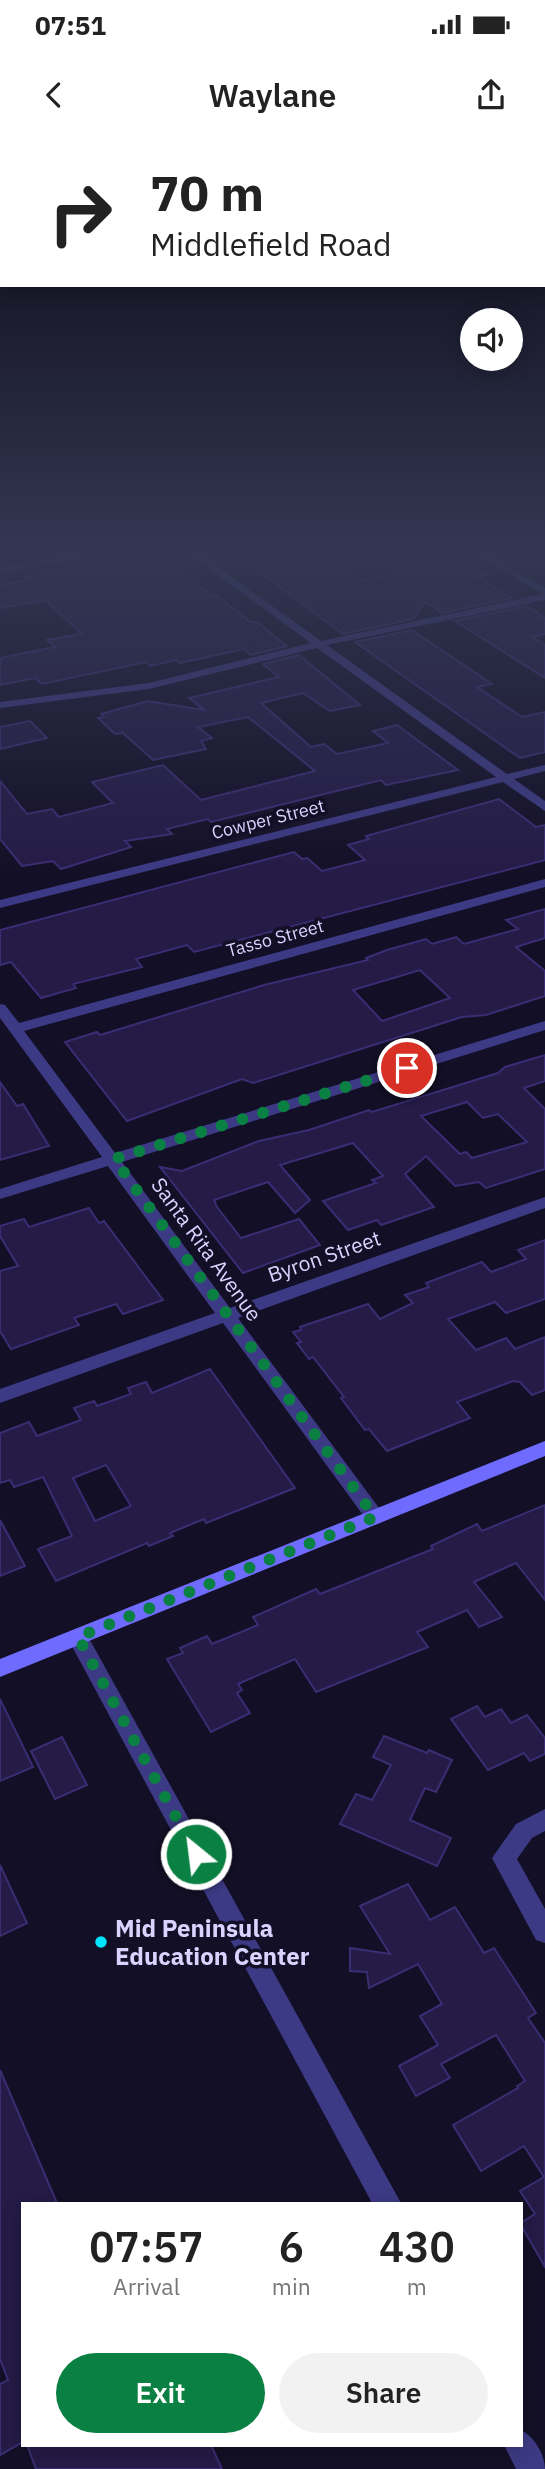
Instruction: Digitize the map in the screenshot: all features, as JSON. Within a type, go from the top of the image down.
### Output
[{"type":"main road","points":[[0,1668],[545,1448]]},
{"type":"street","points":[[0,705],[149,686],[260,659]]},
{"type":"street","points":[[339,659],[545,807]]},
{"type":"street","name":"Cowper Street","points":[[0,904],[545,768]]},
{"type":"street","name":"Tasso Street","points":[[15,1029],[545,883]]},
{"type":"street","name":"Santa Rita Avenue","points":[[0,1008],[114,1159],[375,1517]]},
{"type":"street","points":[[0,1194],[545,1025]]},
{"type":"street","name":"Byron Street","points":[[0,1396],[545,1202]]},
{"type":"street","points":[[78,1637],[386,2202]]},
{"type":"street","points":[[545,1819],[524,1831],[504,1858],[545,1932]]},
{"type":"street","points":[[520,2447],[533,2469]]},
{"type":"building","points":[[0,659],[200,659],[180,663],[176,660],[150,666],[146,662],[42,684],[35,678],[0,685]]},
{"type":"building","points":[[284,659],[303,659],[360,705],[330,711],[303,693],[261,703],[311,747],[324,744],[337,754],[388,743],[373,731],[397,725],[458,770],[386,785],[381,780],[211,822],[208,819],[167,829],[172,834],[125,841],[131,847],[61,869],[53,861],[22,866],[0,839],[0,781],[27,814],[52,809],[59,817],[113,803],[92,782],[163,765],[201,800],[315,771],[248,717],[198,727],[212,738],[201,741],[206,749],[153,760],[123,733],[115,734],[98,718],[104,717],[101,714],[148,701],[204,710],[189,698],[279,677],[263,664]]},
{"type":"building","points":[[379,659],[454,659],[492,684],[477,687],[522,717],[545,712],[545,752],[520,758]]},
{"type":"building","points":[[515,659],[545,659],[545,678]]},
{"type":"building","points":[[30,721],[47,738],[0,749],[0,727]]},
{"type":"building","points":[[499,799],[536,827],[545,825],[545,860],[194,952],[187,945],[136,959],[142,967],[73,984],[76,988],[41,998],[11,962],[0,965],[0,930],[294,852],[302,859],[307,858],[322,871],[365,860],[348,845],[369,839],[366,836]]},
{"type":"building","points":[[545,909],[545,938],[516,947],[545,971],[545,996],[486,1015],[462,1017],[253,1083],[242,1079],[127,1121],[65,1042],[97,1032],[100,1035],[264,985],[368,960],[366,958],[387,950],[426,939],[432,944],[456,937],[464,944],[518,929],[506,920]],"holes":[[[420,970],[450,998],[382,1021],[353,990]]]},
{"type":"building","points":[[545,1055],[545,1081],[524,1088],[545,1109],[545,1169],[486,1188],[479,1182],[455,1186],[426,1156],[405,1174],[434,1207],[381,1225],[377,1220],[348,1230],[323,1201],[376,1183],[372,1180],[383,1176],[353,1143],[280,1165],[310,1200],[295,1213],[268,1182],[214,1200],[217,1207],[241,1238],[299,1219],[320,1245],[243,1273],[160,1167],[182,1171],[259,1141],[309,1130],[369,1110],[372,1112],[498,1073],[505,1067]],"holes":[[[467,1102],[483,1118],[498,1114],[527,1142],[472,1158],[466,1152],[460,1154],[421,1116]]]},
{"type":"building","points":[[0,1082],[17,1106],[23,1104],[49,1146],[0,1160]]},
{"type":"building","points":[[89,1208],[99,1223],[104,1221],[163,1300],[123,1314],[116,1304],[74,1318],[79,1325],[11,1349],[0,1331],[0,1271],[18,1266],[0,1236],[0,1226],[24,1219],[29,1227]]},
{"type":"building","points":[[545,1240],[545,1299],[506,1313],[495,1302],[448,1319],[476,1350],[506,1338],[515,1349],[545,1337],[545,1390],[532,1395],[520,1382],[513,1381],[457,1402],[470,1418],[387,1451],[369,1429],[365,1430],[313,1357],[309,1359],[297,1343],[301,1342],[293,1332],[301,1330],[300,1327],[368,1304],[380,1319],[413,1303],[405,1295],[429,1287],[426,1283],[482,1262],[491,1272],[526,1259],[518,1250]]},
{"type":"building","points":[[210,1369],[295,1488],[206,1523],[204,1519],[170,1533],[173,1536],[149,1546],[147,1543],[56,1581],[38,1549],[72,1536],[43,1477],[14,1487],[10,1480],[0,1483],[0,1433],[29,1422],[37,1436],[81,1420],[74,1408],[94,1401],[97,1406],[131,1394],[128,1388],[146,1382],[152,1393]],"holes":[[[106,1465],[131,1506],[95,1521],[73,1478]]]},
{"type":"building","points":[[545,1505],[545,1600],[516,1563],[474,1582],[502,1617],[479,1627],[467,1610],[417,1632],[428,1647],[316,1692],[295,1659],[238,1684],[242,1690],[237,1693],[250,1713],[211,1732],[167,1659],[183,1653],[180,1648],[207,1636],[212,1644],[258,1625],[253,1617],[316,1589],[320,1594],[433,1549],[431,1546],[477,1524],[482,1531]]},
{"type":"building","points":[[0,1520],[25,1566],[0,1576]]},
{"type":"building","points":[[0,1699],[33,1767],[0,1781]]},
{"type":"building","points":[[477,1706],[485,1717],[501,1709],[511,1723],[527,1715],[545,1738],[545,1754],[530,1761],[524,1753],[488,1770],[451,1719]]},
{"type":"building","points":[[384,1736],[452,1760],[436,1792],[425,1788],[410,1820],[451,1838],[437,1866],[340,1824],[356,1794],[372,1800],[391,1765],[373,1757]]},
{"type":"building","points":[[62,1737],[87,1785],[55,1799],[31,1751]]},
{"type":"building","points":[[0,1865],[27,1923],[0,1936]]},
{"type":"building","points":[[408,1884],[430,1920],[455,1907],[484,1953],[494,1948],[536,2013],[528,2018],[545,2043],[545,2267],[523,2229],[523,2221],[535,2214],[520,2191],[544,2177],[524,2146],[481,2171],[453,2125],[518,2088],[517,2086],[525,2081],[496,2035],[441,2064],[450,2078],[416,2096],[399,2066],[438,2045],[420,2016],[442,2004],[418,1964],[369,1988],[367,1972],[350,1971],[350,1948],[390,1954],[360,1906]]},
{"type":"building","points":[[0,2070],[57,2202],[21,2202],[21,2443],[0,2455],[0,2384],[8,2380],[0,2359]]},
{"type":"building","points":[[28,2447],[212,2447],[222,2469],[36,2469]]},
{"type":"place","name":"Mid Peninsula Education Center","points":[[101,1942]]},
{"type":"route","points":[[196,1854],[78,1637],[375,1517],[114,1159],[407,1068]]}]
